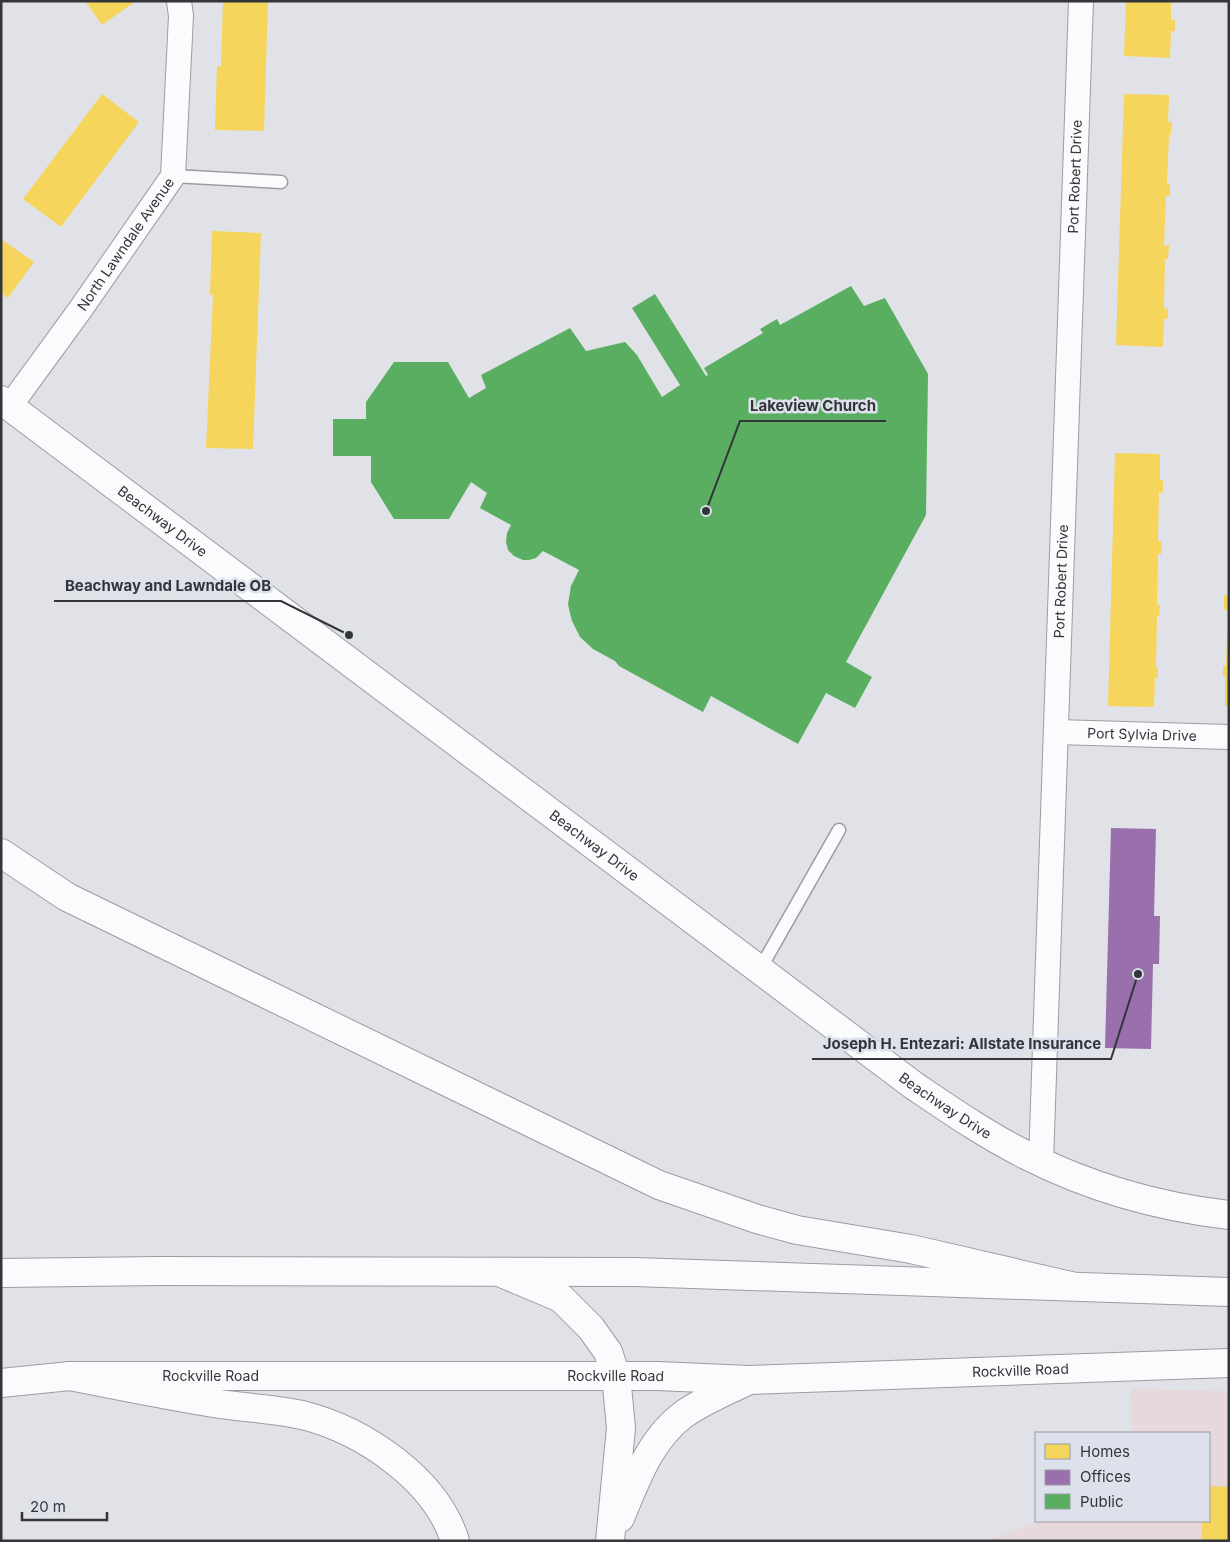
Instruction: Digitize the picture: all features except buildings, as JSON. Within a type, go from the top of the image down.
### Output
[{"type":"main road","name":"Beachway Drive","points":[[6,403],[913,1085],[961,1118],[1041,1162],[1089,1182],[1181,1209],[1229,1215]]},
{"type":"main road","points":[[1,853],[68,896],[660,1185],[757,1219],[797,1230],[911,1249],[1070,1286]]},
{"type":"main road","points":[[1,1273],[159,1270],[634,1272],[1229,1292]]},
{"type":"main road","points":[[499,1272],[561,1298],[592,1328],[608,1352],[616,1376],[621,1428],[610,1540]]},
{"type":"main road","name":"Rockville Road","points":[[1,1383],[70,1376],[616,1376],[749,1380],[1229,1363]]},
{"type":"main road","points":[[70,1376],[221,1404],[261,1408],[303,1416],[338,1427],[370,1444],[402,1467],[428,1493],[450,1525],[455,1541]]},
{"type":"main road","points":[[610,1540],[641,1468],[653,1448],[670,1428],[682,1416],[698,1405],[749,1380]]},
{"type":"street","name":"North Lawndale Avenue","points":[[6,403],[80,310],[173,176],[181,16],[179,1]]},
{"type":"street","name":"Port Robert Drive","points":[[1041,1162],[1081,1]]},
{"type":"street","name":"Port Sylvia Drive","points":[[1056,732],[1229,737]]},
{"type":"lane","points":[[173,176],[281,182]]},
{"type":"lane","points":[[760,969],[839,830]]},
{"type":"shaded area","points":[[1131,1389],[1229,1391],[1229,1541],[988,1541],[1036,1522],[1210,1522],[1210,1432],[1132,1432]]},
{"type":"place","name":"Lakeview Church","points":[[706,511]]},
{"type":"place","name":"Beachway and Lawndale OB","points":[[349,635]]},
{"type":"place","name":"Joseph H. Entezari: Allstate Insurance","points":[[1138,974]]}]
